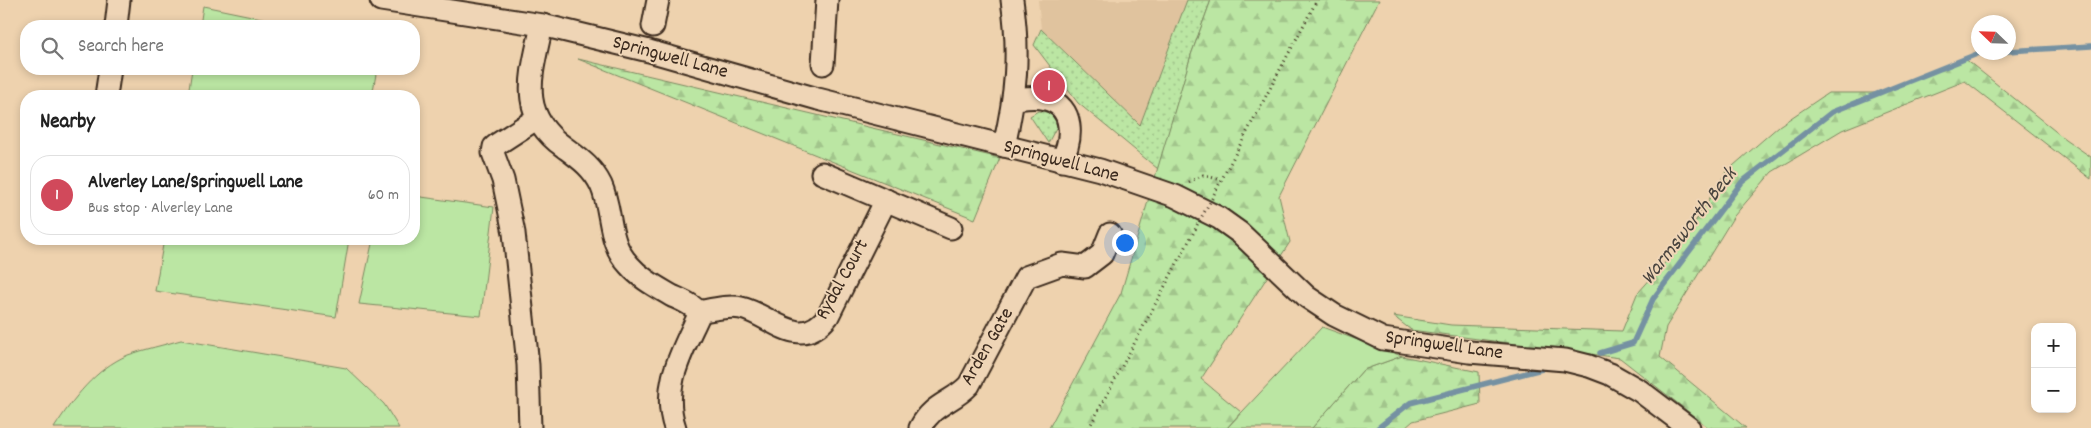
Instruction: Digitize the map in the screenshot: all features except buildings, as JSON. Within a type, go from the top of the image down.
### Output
[{"type":"street","points":[[117,20],[120,0]]},
{"type":"street","name":"Springwell Lane","points":[[382,0],[542,25],[648,51],[818,99],[1100,170],[1175,196],[1220,218],[1240,232],[1307,297],[1334,316],[1375,336],[1415,346],[1565,360],[1589,366],[1610,374],[1640,391],[1689,428]]},
{"type":"street","points":[[653,26],[658,0]]},
{"type":"street","points":[[823,64],[827,0]]},
{"type":"street","points":[[1004,146],[1015,99],[1016,31],[1012,0]]},
{"type":"street","points":[[542,25],[531,83],[531,100],[536,119],[551,138],[587,163],[595,173],[607,204],[614,244],[629,266],[652,285],[698,312],[698,317],[671,378],[669,396],[675,428]]},
{"type":"street","points":[[107,90],[109,75]]},
{"type":"street","points":[[1015,99],[1044,98],[1051,100],[1064,110],[1070,130],[1068,146],[1061,161]]},
{"type":"street","points":[[530,428],[528,364],[514,233],[504,180],[493,153],[494,147],[536,119]]},
{"type":"street","points":[[822,173],[952,228]]},
{"type":"street","name":"Rydal Court","points":[[698,312],[740,308],[796,333],[815,328],[828,316],[886,200]]},
{"type":"street","name":"Arden Gate","points":[[920,428],[931,411],[963,392],[969,386],[1026,278],[1062,264],[1085,267],[1102,254],[1110,234]]},
{"type":"path","points":[[1089,428],[1317,0]]},
{"type":"path","points":[[1175,196],[1191,180],[1203,175],[1221,180]]},
{"type":"shaded area","points":[[1038,0],[1187,0],[1140,126],[1041,29]]},
{"type":"green space","points":[[1187,0],[1211,0],[1191,55],[1158,169],[1078,103],[1034,45],[1041,29],[1140,125]]},
{"type":"green space","points":[[1211,0],[1379,0],[1279,196],[1290,242],[1201,379],[1241,412],[1227,428],[1049,428],[1121,293],[1191,55]]},
{"type":"green space","points":[[203,6],[271,20],[201,20]]},
{"type":"green space","points":[[1964,58],[2065,139],[2091,157],[2091,179],[1965,81],[1842,130],[1772,172],[1734,216],[1666,327],[1660,357],[1746,428],[1709,428],[1620,358],[1411,330],[1393,316],[1451,325],[1622,331],[1637,294],[1680,246],[1726,172],[1779,126],[1828,93],[1880,93]]},
{"type":"green space","points":[[578,59],[1000,158],[975,219]]},
{"type":"green space","points":[[191,75],[376,75],[373,90],[189,90]]},
{"type":"green space","points":[[1038,111],[1047,112],[1054,117],[1057,126],[1048,143],[1030,116]]},
{"type":"green space","points":[[420,197],[494,207],[481,316],[359,304],[372,245],[420,245]]},
{"type":"green space","points":[[163,245],[348,245],[336,317],[155,291]]},
{"type":"green space","points":[[1322,327],[1402,356],[1363,370],[1312,428],[1227,428]]},
{"type":"green space","points":[[181,340],[346,368],[384,404],[399,428],[54,428],[77,396],[105,368],[128,355]]},
{"type":"green space","points":[[1402,356],[1479,372],[1480,404],[1413,421],[1405,428],[1312,428],[1363,370]]},
{"type":"waterway","name":"Warmsworth Beck","points":[[2016,51],[2091,46]]},
{"type":"waterway","name":"Warmsworth Beck","points":[[1600,353],[1633,343],[1653,299],[1742,182],[1832,112],[1971,56]]},
{"type":"waterway","name":"Warmsworth Beck","points":[[1378,428],[1410,403],[1542,369]]},
{"type":"place","name":"Alverley Lane/Springwell Lane","points":[[1049,86]]}]
